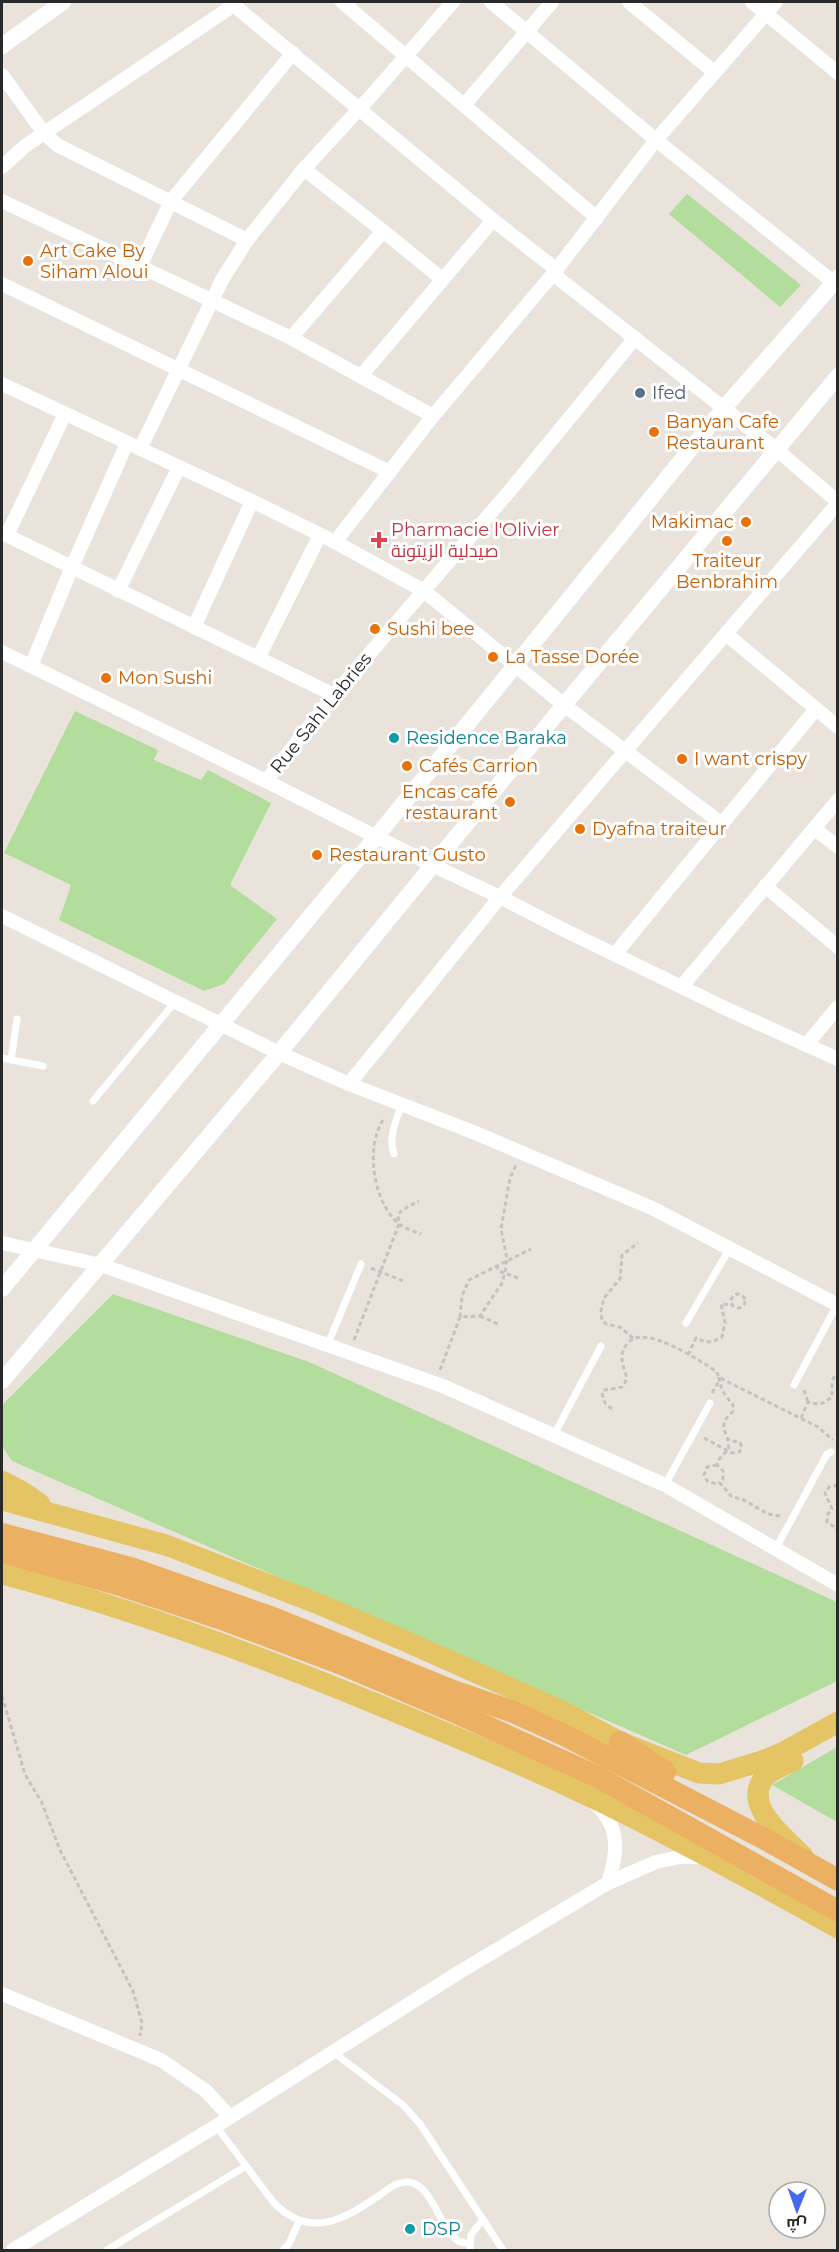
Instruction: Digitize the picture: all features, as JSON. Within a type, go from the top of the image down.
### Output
[{"type":"highway","points":[[2,1534],[134,1569],[273,1618],[453,1691],[511,1711],[564,1735],[763,1838],[837,1880]]},
{"type":"highway","points":[[2,1552],[123,1586],[219,1617],[349,1667],[528,1744],[598,1777],[837,1911]]},
{"type":"highway","points":[[620,1742],[654,1766],[726,1807],[763,1838]]},
{"type":"main road","points":[[2,1481],[36,1500],[46,1512]]},
{"type":"main road","points":[[2,1500],[166,1545],[321,1605],[564,1712],[620,1742],[699,1773],[720,1774],[740,1769],[784,1752],[837,1722]]},
{"type":"main road","points":[[2,1574],[63,1590],[157,1620],[287,1668],[452,1736],[629,1816],[837,1928]]},
{"type":"main road","points":[[809,1863],[767,1820],[757,1800],[759,1788],[765,1776],[837,1737]]},
{"type":"street","points":[[2,46],[63,2]]},
{"type":"street","points":[[342,2],[408,55],[597,218]]},
{"type":"street","points":[[31,666],[72,567],[133,446],[179,369],[233,260],[304,169],[453,2]]},
{"type":"street","points":[[2,1289],[376,837],[723,409],[836,282],[656,140],[491,2]]},
{"type":"street","points":[[465,104],[552,2]]},
{"type":"street","points":[[629,2],[714,72]]},
{"type":"street","points":[[752,2],[837,74]]},
{"type":"street","points":[[335,542],[433,416],[555,272],[656,140],[776,2]]},
{"type":"street","points":[[2,166],[18,151],[232,3],[635,338],[777,450],[837,503],[500,897],[349,1084]]},
{"type":"street","points":[[140,266],[171,201],[293,53]]},
{"type":"street","points":[[2,75],[44,133],[57,145],[247,240]]},
{"type":"street","points":[[304,169],[442,279]]},
{"type":"street","points":[[2,201],[291,338],[433,416]]},
{"type":"street","points":[[361,376],[493,220]]},
{"type":"street","points":[[291,338],[383,231]]},
{"type":"street","points":[[2,284],[390,472]]},
{"type":"street","name":"Rue Sahl Labries","points":[[266,781],[334,695],[513,487],[635,338]]},
{"type":"street","points":[[2,1381],[279,1053],[837,376]]},
{"type":"street","points":[[2,384],[252,501],[335,542],[424,591],[517,664],[564,705],[722,823]]},
{"type":"street","points":[[65,414],[4,534],[334,695]]},
{"type":"street","points":[[118,591],[179,467]]},
{"type":"street","points":[[194,627],[252,501]]},
{"type":"street","points":[[258,658],[320,535]]},
{"type":"street","points":[[726,634],[837,726]]},
{"type":"street","points":[[2,652],[432,865],[837,1059]]},
{"type":"street","points":[[615,954],[816,709]]},
{"type":"street","points":[[682,986],[837,800]]},
{"type":"street","points":[[815,829],[837,847]]},
{"type":"street","points":[[765,886],[837,947]]},
{"type":"street","points":[[2,916],[221,1025],[349,1084],[400,1111],[522,1153],[652,1208],[837,1305]]},
{"type":"street","points":[[806,1045],[837,1006]]},
{"type":"street","points":[[2,1244],[101,1265],[435,1384],[665,1485],[837,1585]]},
{"type":"street","points":[[584,1794],[604,1813],[613,1831],[616,1845],[615,1861],[608,1882]]},
{"type":"street","points":[[13,2250],[608,1882],[656,1862],[680,1857],[706,1857]]},
{"type":"street","points":[[2,1994],[161,2060],[206,2091],[230,2117]]},
{"type":"lane","points":[[93,1101],[175,1002]]},
{"type":"lane","points":[[11,1060],[17,1019]]},
{"type":"lane","points":[[2,1058],[43,1066]]},
{"type":"lane","points":[[394,1154],[391,1146],[400,1111]]},
{"type":"lane","points":[[686,1323],[730,1248]]},
{"type":"lane","points":[[328,1344],[361,1264]]},
{"type":"lane","points":[[794,1385],[837,1305]]},
{"type":"lane","points":[[554,1435],[601,1346]]},
{"type":"lane","points":[[665,1485],[710,1403]]},
{"type":"lane","points":[[775,1550],[827,1454],[831,1452]]},
{"type":"lane","points":[[333,2052],[403,2105],[420,2124],[503,2250]]},
{"type":"lane","points":[[216,2126],[274,2204],[298,2221],[314,2224],[336,2220],[395,2185],[406,2182],[416,2184],[423,2190],[447,2229],[458,2241],[470,2247],[471,2235],[483,2219]]},
{"type":"lane","points":[[107,2250],[246,2166]]},
{"type":"lane","points":[[283,2250],[289,2244],[298,2221]]},
{"type":"path","points":[[400,1111],[388,1115],[378,1130],[373,1157],[379,1192],[387,1210],[399,1224],[421,1233]]},
{"type":"path","points":[[480,1316],[502,1283],[505,1274],[507,1259],[501,1229],[504,1204],[510,1178],[522,1153]]},
{"type":"path","points":[[350,1353],[399,1224],[398,1215],[402,1210],[419,1202]]},
{"type":"path","points":[[633,1338],[626,1330],[606,1324],[602,1320],[601,1311],[604,1298],[620,1279],[622,1255],[638,1242]]},
{"type":"path","points":[[435,1384],[460,1317],[462,1296],[469,1280],[531,1249]]},
{"type":"path","points":[[361,1264],[403,1281]]},
{"type":"path","points":[[496,1265],[499,1271],[518,1278]]},
{"type":"path","points":[[688,1355],[696,1338],[704,1342],[715,1342],[722,1337],[725,1323],[721,1304],[741,1308],[745,1303],[745,1298],[741,1295],[734,1295],[731,1299],[732,1305]]},
{"type":"path","points":[[460,1317],[480,1316],[500,1325]]},
{"type":"path","points":[[612,1409],[604,1403],[602,1393],[604,1390],[622,1387],[625,1383],[627,1374],[621,1360],[622,1352],[636,1336],[654,1337],[716,1371],[720,1386],[733,1405],[733,1411],[725,1420],[723,1432],[727,1439],[727,1450]]},
{"type":"path","points":[[801,1418],[808,1402],[819,1405],[832,1396],[832,1382],[837,1374]]},
{"type":"path","points":[[719,1377],[818,1427],[830,1439],[837,1442]]},
{"type":"path","points":[[693,1432],[736,1453],[742,1448],[740,1443],[727,1439]]},
{"type":"path","points":[[717,1465],[719,1456],[727,1450]]},
{"type":"path","points":[[717,1465],[723,1471],[723,1480],[720,1483]]},
{"type":"path","points":[[717,1465],[708,1467],[704,1474],[707,1481],[720,1483]]},
{"type":"path","points":[[720,1483],[732,1497],[742,1499],[759,1510],[782,1517],[789,1522]]},
{"type":"path","points":[[837,1485],[830,1487],[825,1493],[832,1509],[827,1522],[836,1528],[837,1533]]},
{"type":"path","points":[[2,1696],[25,1773],[42,1803],[60,1850],[84,1892],[95,1919],[133,1992],[142,2023],[137,2050]]},
{"type":"green space","points":[[687,194],[801,285],[780,307],[669,214]]},
{"type":"green space","points":[[75,711],[158,750],[154,760],[201,780],[208,770],[271,803],[230,885],[277,919],[224,984],[204,991],[59,920],[71,885],[4,853]]},
{"type":"green space","points":[[113,1294],[309,1362],[837,1602],[837,1681],[686,1755],[12,1461],[2,1446],[2,1405]]},
{"type":"green space","points":[[837,1747],[837,1822],[772,1785]]},
{"type":"place","name":"Art Cake By Siham Aloui","points":[[28,261]]},
{"type":"place","name":"Ifed","points":[[640,393]]},
{"type":"place","name":"Banyan Cafe Restaurant","points":[[654,432]]},
{"type":"place","name":"Makimac","points":[[746,522]]},
{"type":"place","name":"Pharmacie l'Olivier صيدلية الزيتونة","points":[[379,540]]},
{"type":"place","name":"Traiteur Benbrahim","points":[[727,541]]},
{"type":"place","name":"Sushi bee","points":[[375,629]]},
{"type":"place","name":"La Tasse Dorée","points":[[493,657]]},
{"type":"place","name":"Mon Sushi","points":[[106,678]]},
{"type":"place","name":"Residence Baraka","points":[[394,738]]},
{"type":"place","name":"I want crispy","points":[[682,759]]},
{"type":"place","name":"Cafés Carrion","points":[[407,766]]},
{"type":"place","name":"Encas café restaurant","points":[[510,802]]},
{"type":"place","name":"Dyafna traiteur","points":[[580,829]]},
{"type":"place","name":"Restaurant Gusto","points":[[317,855]]},
{"type":"place","name":"DSP","points":[[410,2229]]}]
